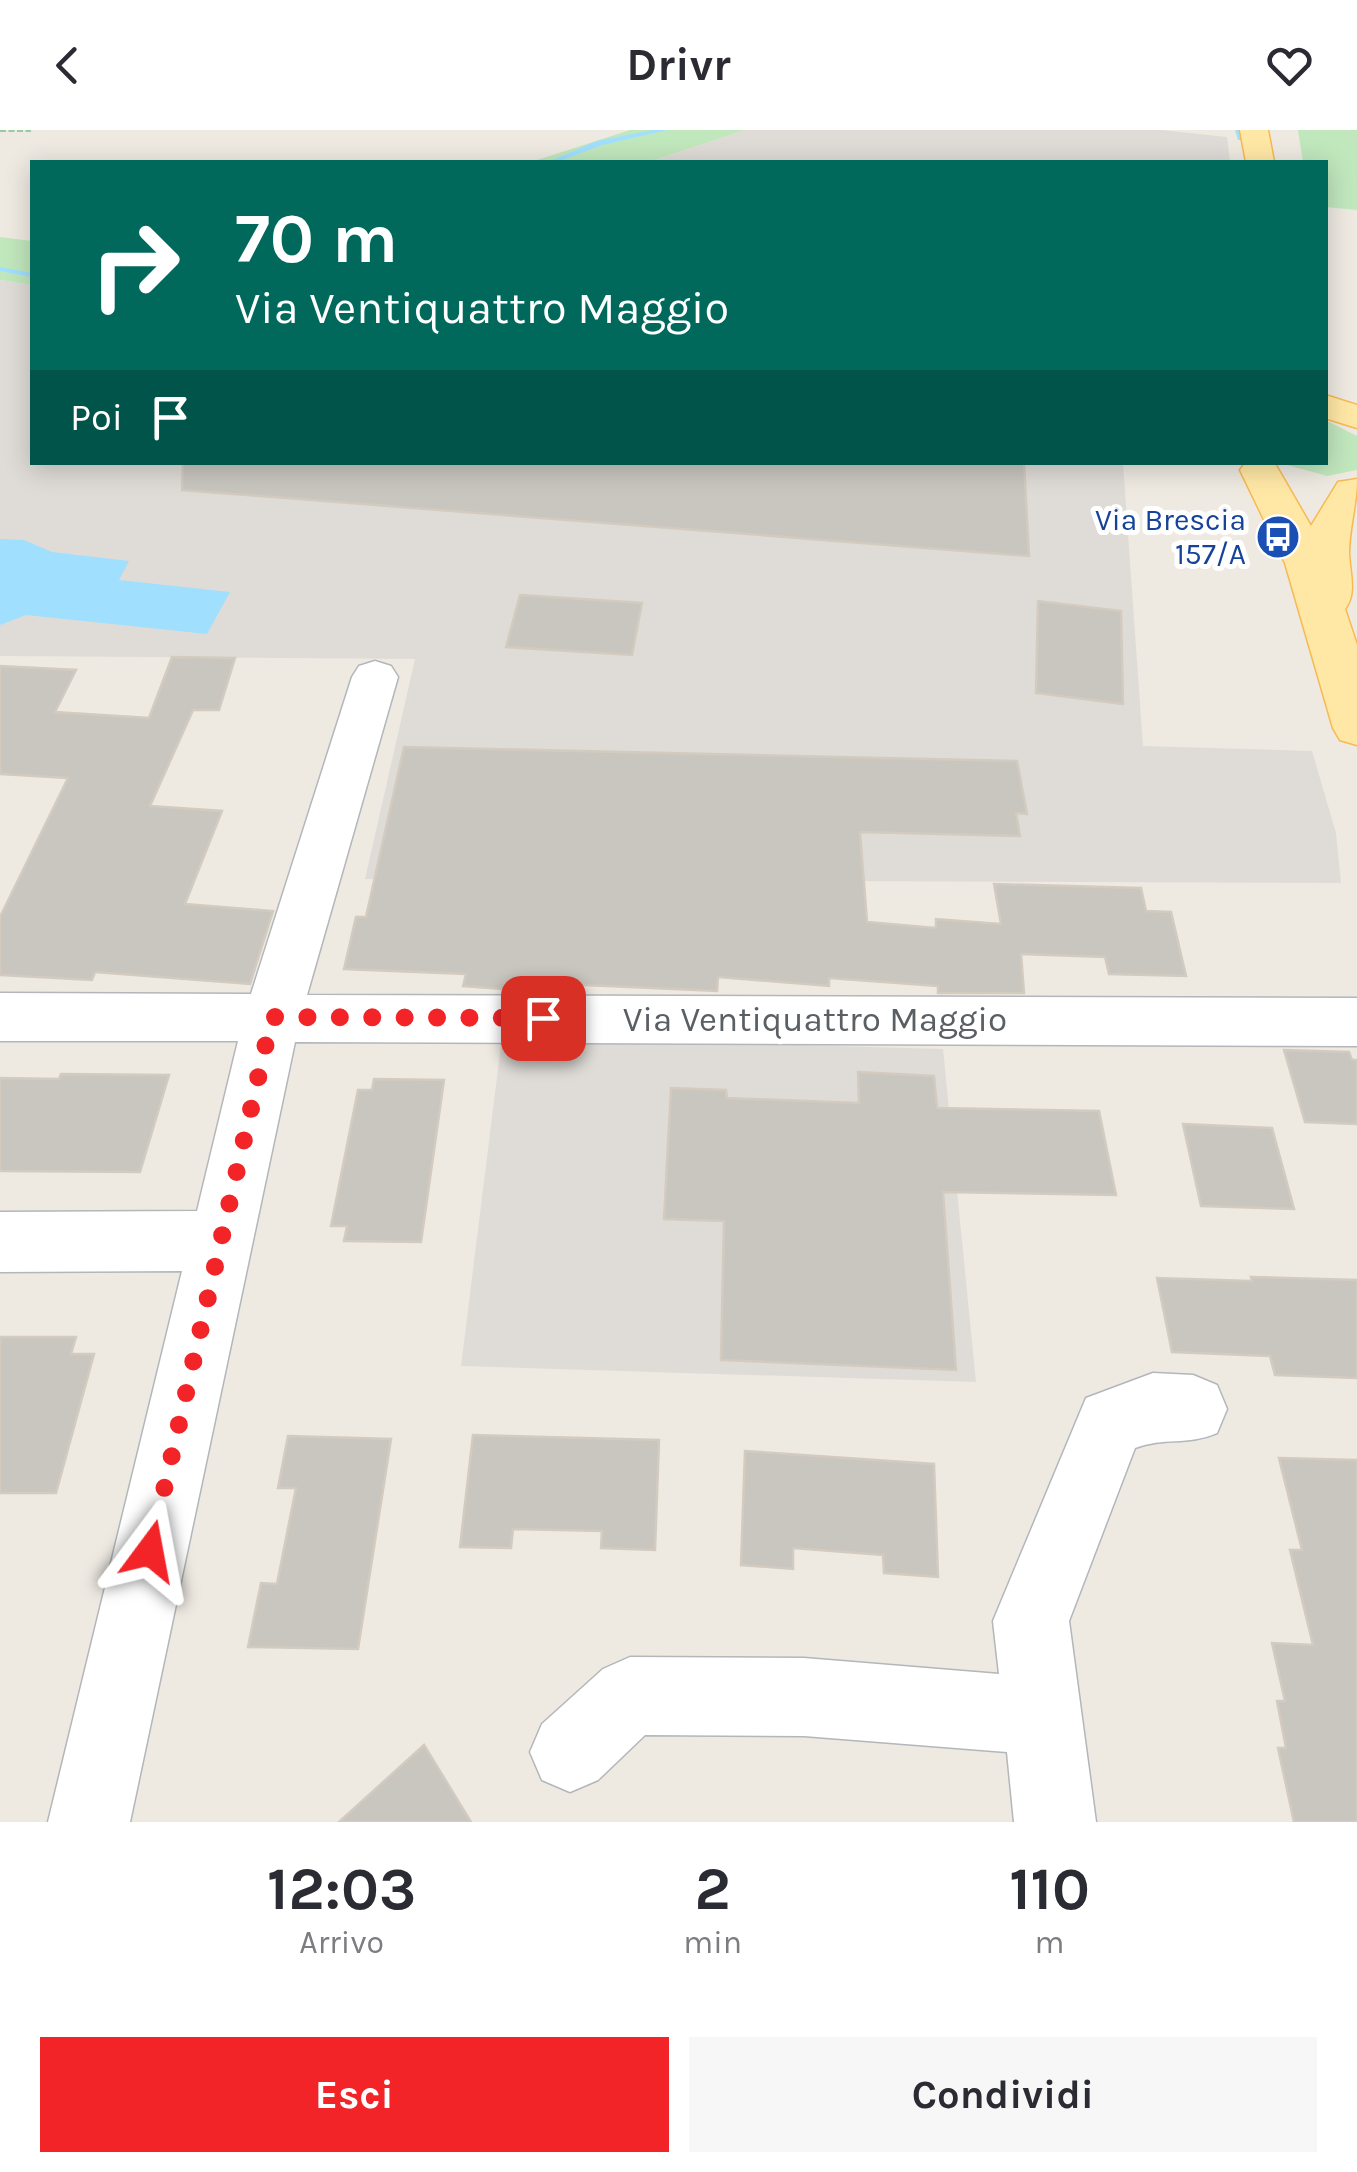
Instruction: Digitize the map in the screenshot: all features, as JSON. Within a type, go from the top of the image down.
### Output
[{"type":"main road","points":[[1254,130],[1260,160]]},
{"type":"main road","points":[[1255,466],[1304,488],[1355,490]]},
{"type":"main road","points":[[1255,466],[1275,495],[1342,641]]},
{"type":"main road","points":[[1355,490],[1335,506],[1328,541],[1357,728]]},
{"type":"street","points":[[89,1822],[272,1017],[375,676]]},
{"type":"street","name":"Via Ventiquattro Maggio","points":[[0,1017],[1357,1022]]},
{"type":"street","points":[[0,1242],[220,1241]]},
{"type":"street","points":[[1055,1822],[1031,1622],[1110,1422],[1153,1406],[1193,1409]]},
{"type":"street","points":[[570,1752],[630,1696],[804,1696],[1042,1716]]},
{"type":"path","points":[[0,130],[30,130]]},
{"type":"shaded area","points":[[745,130],[1162,130],[1227,137],[1230,160],[654,160]]},
{"type":"shaded area","points":[[0,280],[30,285],[30,465],[1123,465],[1143,746],[1312,751],[1336,833],[1341,883],[365,879],[415,659],[0,656]]},
{"type":"shaded area","points":[[502,1037],[943,1049],[976,1382],[461,1366]]},
{"type":"green space","points":[[630,130],[745,130],[654,160],[537,160]]},
{"type":"green space","points":[[1298,130],[1357,130],[1357,210],[1328,207],[1328,160],[1303,160]]},
{"type":"green space","points":[[0,237],[30,241],[30,285],[0,280]]},
{"type":"green space","points":[[1328,422],[1357,436],[1357,470],[1327,476],[1287,465],[1328,465]]},
{"type":"water","points":[[0,539],[24,540],[52,552],[129,561],[119,580],[230,592],[207,634],[26,615],[0,625]]},
{"type":"building","points":[[183,465],[1024,465],[1029,556],[182,490]]},
{"type":"building","points":[[520,595],[642,603],[632,655],[506,647]]},
{"type":"building","points":[[1038,601],[1121,611],[1123,704],[1036,693]]},
{"type":"building","points":[[172,657],[235,658],[219,710],[193,710],[150,806],[222,811],[185,904],[273,911],[250,984],[95,972],[92,980],[0,975],[0,917],[68,778],[0,774],[0,666],[76,670],[55,712],[149,718]]},
{"type":"building","points":[[404,747],[1017,761],[1027,814],[1016,813],[1020,836],[860,832],[867,922],[936,928],[936,919],[1001,924],[994,884],[1141,888],[1146,911],[1171,912],[1186,976],[1109,974],[1105,957],[1021,954],[1024,993],[938,993],[938,986],[829,978],[829,986],[718,977],[717,991],[517,982],[515,990],[463,986],[466,974],[344,969],[356,917],[366,917]]},
{"type":"building","points":[[1284,1050],[1349,1052],[1352,1060],[1357,1060],[1357,1124],[1305,1122]]},
{"type":"building","points":[[858,1072],[934,1076],[937,1108],[1099,1111],[1116,1195],[943,1192],[956,1370],[721,1360],[724,1221],[664,1219],[671,1088],[726,1090],[727,1098],[859,1103]]},
{"type":"building","points":[[61,1074],[169,1075],[140,1172],[0,1171],[0,1078],[59,1079]]},
{"type":"building","points":[[374,1079],[444,1080],[421,1242],[344,1241],[347,1226],[331,1226],[358,1090],[372,1090]]},
{"type":"building","points":[[1183,1124],[1272,1128],[1294,1209],[1201,1206]]},
{"type":"building","points":[[1251,1277],[1357,1280],[1357,1378],[1275,1375],[1270,1356],[1172,1352],[1157,1278],[1252,1281]]},
{"type":"building","points":[[0,1337],[76,1337],[71,1354],[94,1354],[56,1493],[0,1493]]},
{"type":"building","points":[[473,1435],[659,1440],[655,1550],[601,1548],[602,1531],[513,1529],[511,1548],[460,1547]]},
{"type":"building","points":[[288,1436],[391,1439],[358,1649],[248,1647],[261,1583],[277,1584],[296,1488],[278,1488]]},
{"type":"building","points":[[745,1451],[934,1464],[938,1577],[884,1573],[883,1555],[793,1548],[793,1569],[741,1565]]},
{"type":"building","points":[[1279,1458],[1357,1460],[1357,1822],[1294,1822],[1278,1748],[1286,1748],[1277,1701],[1285,1701],[1272,1643],[1313,1645],[1290,1550],[1302,1550]]},
{"type":"building","points":[[424,1745],[471,1822],[339,1822]]},
{"type":"waterway","points":[[557,160],[600,143],[663,130]]},
{"type":"waterway","points":[[1239,130],[1241,138]]},
{"type":"waterway","points":[[0,269],[30,275]]},
{"type":"place","name":"Via Brescia 157/A","points":[[1278,537]]},
{"type":"route","points":[[150,1551],[272,1017],[543,1018]]}]
